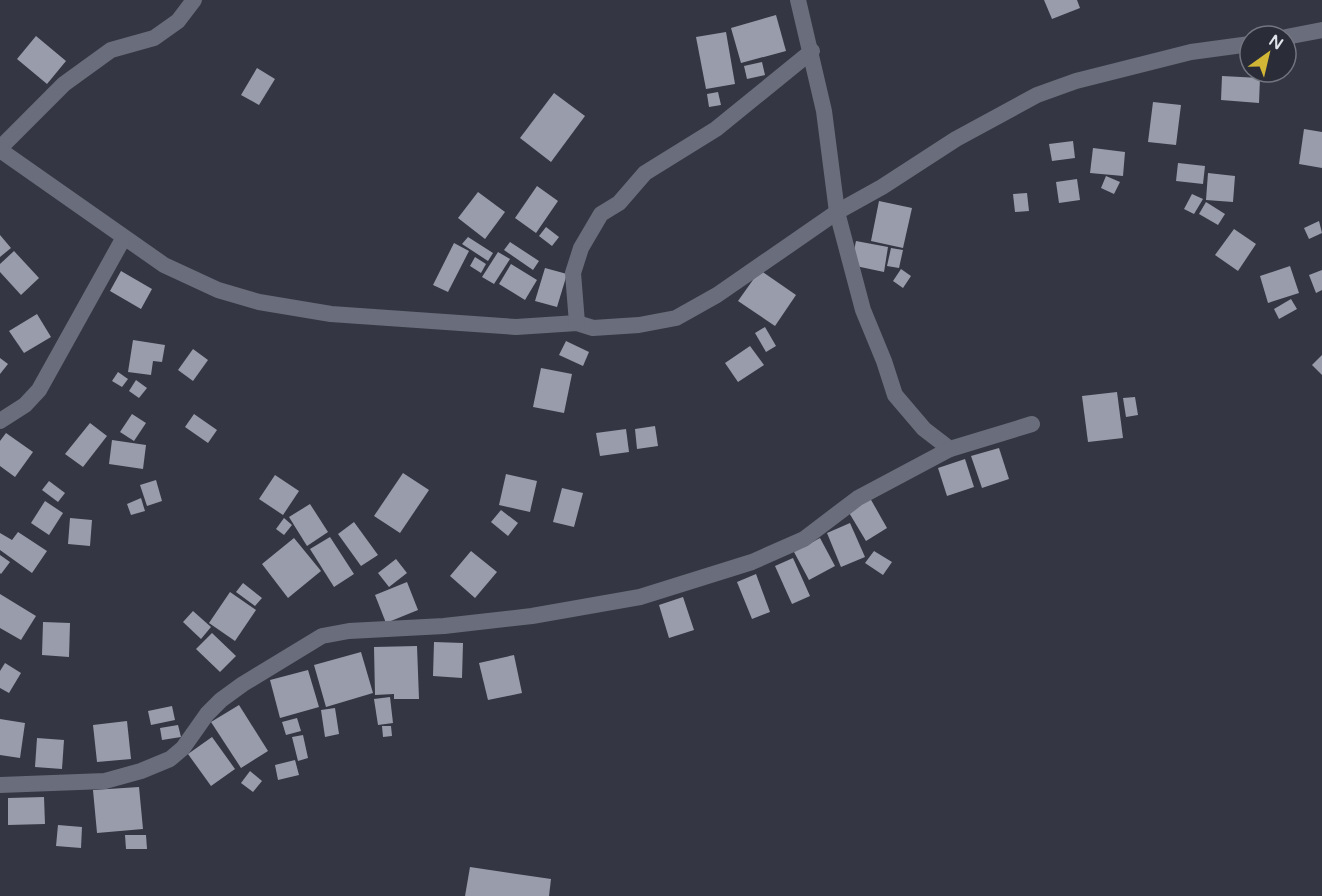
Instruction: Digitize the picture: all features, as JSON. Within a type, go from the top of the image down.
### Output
[{"type":"street","points":[[194,0],[178,21],[154,38],[111,50],[64,84],[0,149],[123,239],[185,277],[218,290],[259,303],[331,314],[516,327],[577,323],[593,328],[639,325],[676,318],[717,295],[837,212],[956,139],[1036,94],[1076,81],[1191,52],[1238,46]]},
{"type":"street","points":[[798,0],[812,51],[824,111],[837,212],[863,310],[895,395],[924,429],[950,449]]},
{"type":"street","points":[[1298,35],[1322,30]]},
{"type":"street","points":[[577,323],[573,273],[580,248],[601,214],[619,203],[645,173],[716,129],[812,51]]},
{"type":"street","points":[[0,421],[25,405],[39,390],[123,239]]},
{"type":"street","points":[[0,784],[105,781],[141,771],[170,759],[183,748],[207,714],[221,700],[322,636],[349,631],[444,626],[532,616],[640,597],[752,562],[804,539],[858,498],[950,449],[1032,424]]},
{"type":"building","points":[[1044,0],[1077,0],[1080,8],[1052,19]]},
{"type":"building","points":[[776,15],[786,51],[741,63],[731,28]]},
{"type":"building","points":[[726,32],[735,84],[706,89],[696,37]]},
{"type":"building","points":[[36,36],[66,61],[47,84],[17,59]]},
{"type":"building","points":[[762,62],[765,75],[747,79],[744,66]]},
{"type":"building","points":[[257,68],[275,79],[259,105],[241,95]]},
{"type":"building","points":[[1222,76],[1238,77],[1238,84],[1260,84],[1259,103],[1221,100]]},
{"type":"building","points":[[718,92],[721,105],[709,107],[707,94]]},
{"type":"building","points":[[554,93],[585,116],[551,162],[520,138]]},
{"type":"building","points":[[1153,102],[1181,105],[1176,145],[1148,142]]},
{"type":"building","points":[[1304,129],[1322,132],[1322,168],[1299,164]]},
{"type":"building","points":[[1073,141],[1075,158],[1052,161],[1049,144]]},
{"type":"building","points":[[1093,148],[1125,152],[1123,176],[1090,173]]},
{"type":"building","points":[[1178,163],[1205,166],[1203,184],[1176,181]]},
{"type":"building","points":[[1208,173],[1235,176],[1233,202],[1206,200]]},
{"type":"building","points":[[1106,176],[1120,182],[1114,194],[1101,188]]},
{"type":"building","points":[[1077,179],[1080,200],[1059,203],[1056,182]]},
{"type":"building","points":[[537,186],[558,201],[536,233],[515,218]]},
{"type":"building","points":[[478,192],[505,212],[485,239],[458,218]]},
{"type":"building","points":[[1027,193],[1029,211],[1015,212],[1013,194]]},
{"type":"building","points":[[1192,194],[1203,199],[1194,214],[1184,209]]},
{"type":"building","points":[[879,201],[912,208],[903,248],[871,241]]},
{"type":"building","points":[[1206,202],[1225,214],[1218,225],[1199,214]]},
{"type":"building","points":[[1319,221],[1322,233],[1309,239],[1304,228]]},
{"type":"building","points":[[546,227],[559,237],[552,246],[539,236]]},
{"type":"building","points":[[1234,229],[1256,244],[1238,271],[1215,255]]},
{"type":"building","points":[[0,235],[11,248],[0,257]]},
{"type":"building","points":[[468,237],[493,253],[488,261],[462,244]]},
{"type":"building","points":[[856,241],[888,247],[884,272],[851,265]]},
{"type":"building","points":[[510,242],[539,261],[533,270],[504,250]]},
{"type":"building","points":[[454,243],[469,251],[448,292],[433,285]]},
{"type":"building","points":[[891,248],[903,250],[899,268],[887,266]]},
{"type":"building","points":[[14,251],[39,278],[21,295],[0,272],[0,264]]},
{"type":"building","points":[[498,252],[510,259],[494,284],[482,277]]},
{"type":"building","points":[[475,257],[486,264],[481,273],[470,266]]},
{"type":"building","points":[[511,264],[537,280],[525,300],[499,284]]},
{"type":"building","points":[[1290,266],[1299,293],[1268,303],[1260,276]]},
{"type":"building","points":[[545,268],[567,274],[557,307],[535,301]]},
{"type":"building","points":[[901,269],[911,276],[903,288],[893,281]]},
{"type":"building","points":[[760,270],[796,295],[775,326],[738,301]]},
{"type":"building","points":[[1322,270],[1322,290],[1316,293],[1309,275]]},
{"type":"building","points":[[121,271],[152,289],[141,309],[110,291]]},
{"type":"building","points":[[1291,299],[1297,309],[1279,319],[1274,309]]},
{"type":"building","points":[[37,314],[51,337],[24,353],[9,331]]},
{"type":"building","points":[[765,327],[776,346],[766,352],[755,333]]},
{"type":"building","points":[[133,340],[165,345],[162,362],[153,361],[151,375],[128,372]]},
{"type":"building","points":[[566,341],[589,352],[583,366],[559,355]]},
{"type":"building","points":[[750,346],[764,365],[738,382],[725,363]]},
{"type":"building","points":[[193,349],[208,360],[193,381],[178,370]]},
{"type":"building","points":[[1322,355],[1322,375],[1312,365]]},
{"type":"building","points":[[0,358],[8,364],[0,374]]},
{"type":"building","points":[[541,368],[572,374],[564,413],[533,407]]},
{"type":"building","points":[[118,372],[128,379],[122,387],[112,381]]},
{"type":"building","points":[[136,380],[147,388],[139,398],[129,391]]},
{"type":"building","points":[[1117,392],[1123,438],[1088,442],[1082,396]]},
{"type":"building","points":[[1135,397],[1138,415],[1126,417],[1123,398]]},
{"type":"building","points":[[132,414],[146,423],[134,441],[120,432]]},
{"type":"building","points":[[194,414],[217,430],[208,443],[185,427]]},
{"type":"building","points":[[90,423],[107,436],[83,467],[65,454]]},
{"type":"building","points":[[655,426],[658,446],[637,449],[635,429]]},
{"type":"building","points":[[626,429],[629,452],[600,456],[596,433]]},
{"type":"building","points":[[6,433],[33,452],[15,477],[0,466],[0,441]]},
{"type":"building","points":[[112,440],[146,445],[143,469],[109,464]]},
{"type":"building","points":[[999,448],[1009,479],[982,488],[971,456]]},
{"type":"building","points":[[965,459],[974,487],[947,496],[938,468]]},
{"type":"building","points":[[403,473],[429,490],[400,533],[374,516]]},
{"type":"building","points":[[506,474],[537,481],[530,512],[499,505]]},
{"type":"building","points":[[275,475],[299,491],[283,515],[259,499]]},
{"type":"building","points":[[156,480],[162,501],[147,506],[140,485]]},
{"type":"building","points":[[49,481],[65,493],[58,502],[42,490]]},
{"type":"building","points":[[562,488],[583,493],[574,527],[553,522]]},
{"type":"building","points":[[141,498],[145,511],[131,515],[127,504]]},
{"type":"building","points":[[870,498],[887,528],[866,541],[848,511]]},
{"type":"building","points":[[45,501],[63,513],[49,535],[31,523]]},
{"type":"building","points":[[310,504],[328,532],[307,546],[289,517]]},
{"type":"building","points":[[501,510],[518,523],[508,536],[491,522]]},
{"type":"building","points":[[70,518],[92,520],[90,546],[68,544]]},
{"type":"building","points":[[284,518],[292,525],[284,535],[276,529]]},
{"type":"building","points":[[354,522],[378,555],[361,566],[338,534]]},
{"type":"building","points":[[850,523],[865,557],[841,567],[827,533]]},
{"type":"building","points":[[18,532],[47,551],[32,573],[0,550],[0,533],[12,540]]},
{"type":"building","points":[[330,537],[354,574],[334,587],[310,549]]},
{"type":"building","points":[[294,538],[321,571],[288,598],[262,564]]},
{"type":"building","points":[[820,538],[835,566],[809,580],[794,552]]},
{"type":"building","points":[[471,551],[497,572],[475,598],[450,576]]},
{"type":"building","points":[[874,551],[892,562],[883,575],[865,563]]},
{"type":"building","points":[[0,555],[10,562],[1,574],[0,573]]},
{"type":"building","points":[[793,558],[810,596],[792,604],[775,566]]},
{"type":"building","points":[[396,559],[407,573],[389,587],[378,573]]},
{"type":"building","points":[[756,574],[770,612],[752,619],[737,582]]},
{"type":"building","points":[[407,582],[418,610],[386,623],[375,595]]},
{"type":"building","points":[[243,583],[262,598],[255,606],[236,592]]},
{"type":"building","points":[[230,592],[256,610],[235,641],[209,623]]},
{"type":"building","points":[[0,594],[36,616],[21,640],[0,628]]},
{"type":"building","points":[[683,597],[694,630],[669,638],[659,605]]},
{"type":"building","points":[[193,611],[211,627],[201,639],[183,622]]},
{"type":"building","points":[[43,622],[70,623],[69,657],[42,655]]},
{"type":"building","points":[[212,633],[236,656],[220,672],[196,649]]},
{"type":"building","points":[[434,642],[463,643],[462,678],[433,676]]},
{"type":"building","points":[[417,646],[419,699],[394,699],[394,694],[375,695],[374,647]]},
{"type":"building","points":[[361,652],[373,693],[326,707],[314,665]]},
{"type":"building","points":[[514,655],[522,693],[488,700],[479,663]]},
{"type":"building","points":[[5,663],[21,673],[9,693],[0,688],[0,671]]},
{"type":"building","points":[[308,670],[319,707],[280,718],[270,680]]},
{"type":"building","points":[[390,697],[393,723],[378,725],[374,699]]},
{"type":"building","points":[[239,705],[268,751],[241,768],[211,722]]},
{"type":"building","points":[[172,706],[175,720],[151,725],[148,711]]},
{"type":"building","points":[[335,708],[339,734],[325,737],[321,710]]},
{"type":"building","points":[[297,718],[301,731],[286,735],[282,722]]},
{"type":"building","points":[[0,719],[25,723],[20,758],[0,755]]},
{"type":"building","points":[[127,721],[131,759],[97,762],[93,725]]},
{"type":"building","points":[[178,725],[181,737],[162,740],[160,728]]},
{"type":"building","points":[[382,726],[391,726],[392,736],[383,737]]},
{"type":"building","points":[[303,735],[308,758],[298,761],[292,737]]},
{"type":"building","points":[[212,737],[235,769],[211,786],[188,754]]},
{"type":"building","points":[[37,738],[64,740],[62,769],[35,767]]},
{"type":"building","points":[[295,760],[299,775],[278,780],[275,765]]},
{"type":"building","points":[[250,771],[262,781],[253,792],[241,783]]},
{"type":"building","points":[[139,787],[143,829],[97,833],[93,790]]},
{"type":"building","points":[[44,797],[45,824],[8,825],[8,798]]},
{"type":"building","points":[[58,825],[82,827],[81,848],[56,846]]},
{"type":"building","points":[[125,835],[146,835],[147,849],[126,849]]},
{"type":"building","points":[[470,867],[551,879],[549,896],[465,896]]}]
